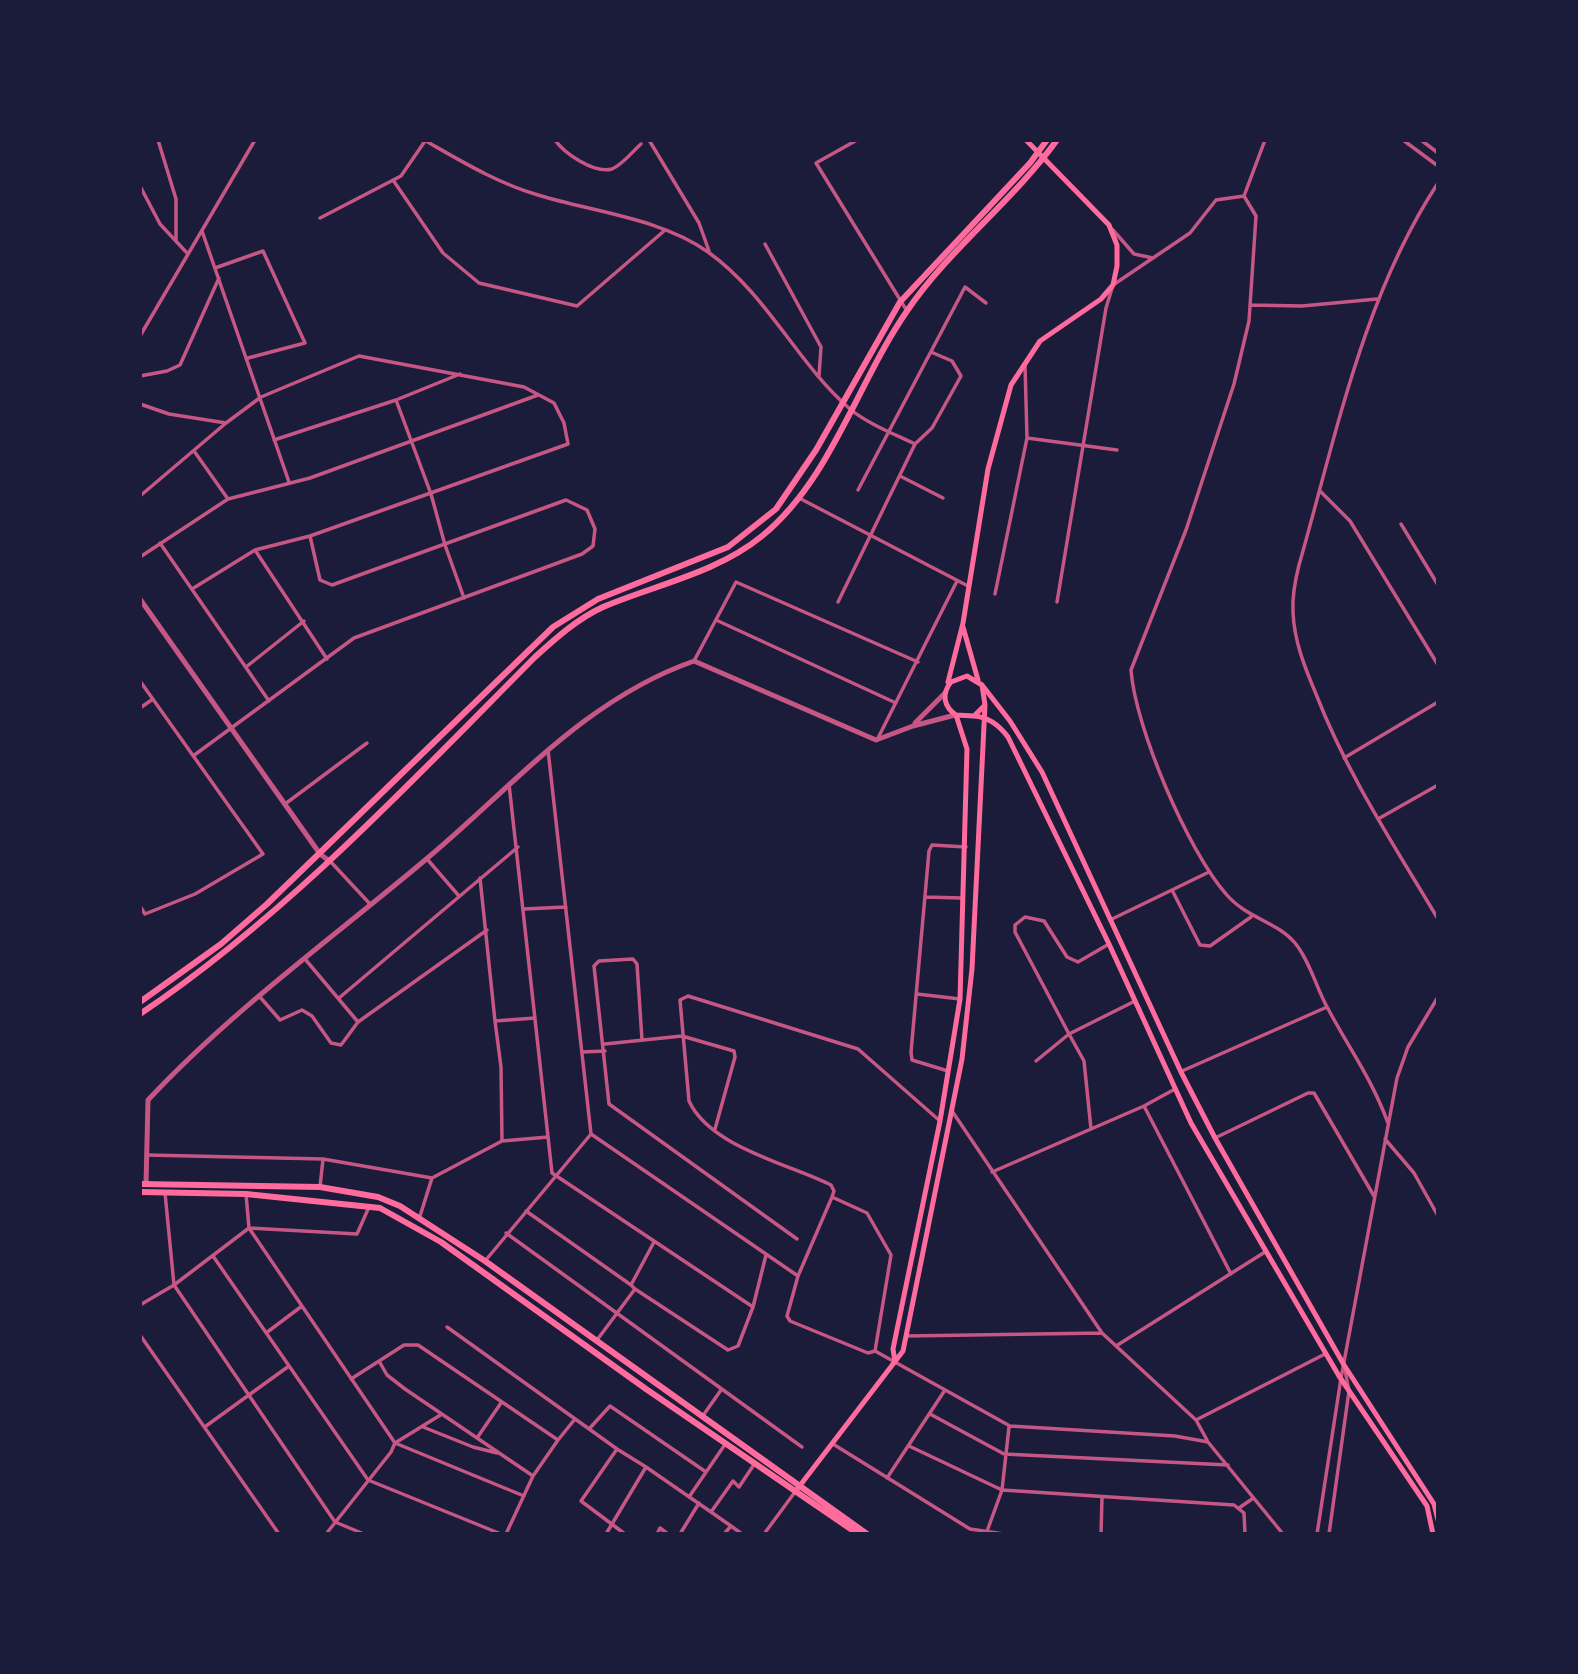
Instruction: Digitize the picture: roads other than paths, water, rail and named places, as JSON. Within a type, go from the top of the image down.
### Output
[{"type":"main road","points":[[895,1363],[893,1349],[940,1121],[960,999],[967,749],[955,715],[945,703],[963,624],[1000,417],[1011,385],[1040,341],[1101,299],[1113,285],[1117,245],[1109,225],[1026,140]]},
{"type":"main road","points":[[140,1002],[222,944],[320,854],[553,627],[598,599],[728,547],[760,524],[789,492],[900,302],[1047,140]]},
{"type":"main road","points":[[140,1014],[275,913],[535,657],[572,625],[603,608],[741,552],[778,522],[799,498],[907,311],[959,249],[1044,157],[1056,140]]},
{"type":"main road","points":[[798,1489],[903,1351],[962,1059],[972,969],[986,697],[963,624]]},
{"type":"main road","points":[[946,690],[961,676],[980,682],[1010,721],[1042,772],[1181,1072],[1215,1138],[1344,1365],[1434,1504],[1438,1520]]},
{"type":"main road","points":[[974,716],[981,711],[986,697]]},
{"type":"main road","points":[[955,715],[984,716],[1008,737],[1109,944],[1191,1123],[1325,1353],[1427,1506],[1433,1534]]},
{"type":"main road","points":[[143,1184],[320,1187],[378,1197],[420,1216],[702,1417],[858,1534]]},
{"type":"main road","points":[[140,1192],[246,1194],[369,1206],[390,1213],[441,1242],[755,1463],[867,1534]]},
{"type":"street","points":[[158,140],[176,199],[176,240]]},
{"type":"street","points":[[140,336],[255,140]]},
{"type":"street","points":[[320,218],[401,176],[425,140],[512,186],[664,231],[709,253],[782,327],[819,378],[851,410],[915,444]]},
{"type":"street","points":[[555,140],[573,158],[608,169],[641,144]]},
{"type":"street","points":[[649,140],[699,223],[709,253]]},
{"type":"street","points":[[857,140],[816,163],[907,311]]},
{"type":"street","points":[[1244,196],[1265,140]]},
{"type":"street","points":[[1403,140],[1438,166]]},
{"type":"street","points":[[1421,140],[1438,153]]},
{"type":"street","points":[[393,180],[443,253],[479,283],[577,306],[664,231]]},
{"type":"street","points":[[1438,183],[1406,239],[1377,299],[1298,565],[1293,593],[1295,636],[1306,670],[1343,758],[1438,919]]},
{"type":"street","points":[[140,186],[160,224],[188,254]]},
{"type":"street","points":[[1057,602],[1106,308],[1113,285],[1190,233],[1216,200],[1244,196]]},
{"type":"street","points":[[1244,196],[1256,216],[1249,321],[1234,384],[1186,530],[1131,670],[1136,706],[1167,789],[1209,873],[1227,895],[1251,917],[1279,929],[1295,943],[1327,1007],[1372,1081],[1388,1123]]},
{"type":"street","points":[[1109,225],[1134,254],[1155,258]]},
{"type":"street","points":[[202,230],[289,482]]},
{"type":"street","points":[[765,244],[821,347],[819,378]]},
{"type":"street","points":[[215,268],[263,251],[305,344],[247,358]]},
{"type":"street","points":[[140,376],[167,371],[180,365],[219,277]]},
{"type":"street","points":[[859,490],[965,287],[986,303]]},
{"type":"street","points":[[1249,305],[1303,306],[1377,299]]},
{"type":"street","points":[[838,602],[915,444],[932,428],[961,376],[952,361],[930,351]]},
{"type":"street","points":[[140,496],[261,397],[359,356],[524,387],[554,403],[564,423],[568,444],[310,536],[255,550],[192,589]]},
{"type":"street","points":[[995,594],[1027,438],[1025,360]]},
{"type":"street","points":[[274,440],[396,400],[460,374]]},
{"type":"street","points":[[140,557],[228,499],[310,478],[411,444],[538,395]]},
{"type":"street","points":[[396,400],[431,494],[464,598]]},
{"type":"street","points":[[140,404],[169,414],[226,423]]},
{"type":"street","points":[[1027,438],[1117,450]]},
{"type":"street","points":[[194,451],[228,499]]},
{"type":"street","points":[[900,476],[943,498]]},
{"type":"street","points":[[1320,491],[1350,521],[1438,665]]},
{"type":"street","points":[[799,498],[868,537],[968,586]]},
{"type":"street","points":[[193,755],[354,638],[582,554],[593,546],[594,529],[587,510],[566,500],[332,585],[320,580],[310,536]]},
{"type":"street","points":[[1401,524],[1438,585]]},
{"type":"street","points":[[160,543],[269,701]]},
{"type":"street","points":[[255,550],[327,659]]},
{"type":"street","points":[[876,740],[957,581]]},
{"type":"street","points":[[143,1184],[148,1100],[190,1056],[427,859],[548,748],[602,706],[660,674],[694,661],[736,582],[918,662]]},
{"type":"street","points":[[140,599],[320,854],[371,905]]},
{"type":"street","points":[[716,620],[895,703]]},
{"type":"street","points":[[246,667],[304,621]]},
{"type":"street","points":[[694,661],[876,740],[913,726],[955,715]]},
{"type":"street","points":[[140,681],[263,854],[195,894],[145,914],[140,906]]},
{"type":"street","points":[[913,726],[946,690]]},
{"type":"street","points":[[140,708],[153,699]]},
{"type":"street","points":[[1343,758],[1438,702]]},
{"type":"street","points":[[285,804],[367,743]]},
{"type":"street","points":[[485,1261],[591,1135],[548,748]]},
{"type":"street","points":[[508,783],[518,847],[552,1173],[753,1307]]},
{"type":"street","points":[[1378,819],[1438,785]]},
{"type":"street","points":[[948,1071],[912,1060],[916,994],[927,859],[932,845],[966,847]]},
{"type":"street","points":[[339,998],[518,847]]},
{"type":"street","points":[[427,859],[459,896]]},
{"type":"street","points":[[1110,920],[1209,873]]},
{"type":"street","points":[[480,878],[501,1067],[502,1141]]},
{"type":"street","points":[[1172,890],[1200,945],[1210,946],[1251,917]]},
{"type":"street","points":[[924,897],[964,898]]},
{"type":"street","points":[[524,909],[566,906]]},
{"type":"street","points":[[1091,1129],[1084,1061],[1015,932],[1015,925],[1024,918],[1044,921],[1067,957],[1078,962],[1109,944]]},
{"type":"street","points":[[260,997],[281,1020],[302,1010],[309,1013],[331,1042],[341,1045],[358,1022],[487,930]]},
{"type":"street","points":[[305,959],[358,1022]]},
{"type":"street","points":[[642,1040],[637,964],[633,959],[598,961],[594,966],[609,1104],[797,1240]]},
{"type":"street","points":[[916,994],[960,999]]},
{"type":"street","points":[[940,1121],[858,1049],[688,996],[680,1000],[689,1101],[695,1114],[750,1152],[831,1185],[834,1191],[798,1276],[787,1316],[790,1321],[868,1353],[875,1351],[1010,1426],[1175,1436],[1208,1442]]},
{"type":"street","points":[[1317,1534],[1341,1378],[1402,1060],[1438,997]]},
{"type":"street","points":[[1037,1061],[1069,1034],[1135,1001]]},
{"type":"street","points":[[1181,1072],[1327,1007]]},
{"type":"street","points":[[495,1021],[535,1018]]},
{"type":"street","points":[[604,1044],[682,1036],[735,1054],[715,1129]]},
{"type":"street","points":[[582,1052],[605,1051]]},
{"type":"street","points":[[992,1172],[1144,1106],[1175,1089]]},
{"type":"street","points":[[1215,1138],[1308,1093],[1314,1093],[1375,1198]]},
{"type":"street","points":[[1144,1106],[1231,1273]]},
{"type":"street","points":[[951,1111],[1102,1333],[1196,1420],[1208,1442],[1283,1534]]},
{"type":"street","points":[[591,1135],[798,1276]]},
{"type":"street","points":[[145,1155],[323,1159],[432,1178],[484,1148],[502,1141],[548,1137]]},
{"type":"street","points":[[1385,1139],[1414,1173],[1438,1216]]},
{"type":"street","points":[[320,1187],[323,1159]]},
{"type":"street","points":[[420,1216],[432,1178]]},
{"type":"street","points":[[165,1193],[174,1285],[335,1522],[364,1534]]},
{"type":"street","points":[[246,1194],[249,1228],[395,1443],[524,1496]]},
{"type":"street","points":[[832,1197],[867,1213],[891,1255],[875,1351]]},
{"type":"street","points":[[140,1305],[174,1285],[249,1228],[357,1234],[369,1206]]},
{"type":"street","points":[[526,1211],[728,1350],[738,1346],[753,1307],[766,1255]]},
{"type":"street","points":[[506,1233],[802,1447]]},
{"type":"street","points":[[596,1341],[633,1287],[654,1242]]},
{"type":"street","points":[[1116,1346],[1265,1252]]},
{"type":"street","points":[[213,1256],[368,1480],[500,1534]]},
{"type":"street","points":[[266,1333],[302,1306]]},
{"type":"street","points":[[447,1327],[617,1449],[742,1534]]},
{"type":"street","points":[[906,1336],[1102,1333]]},
{"type":"street","points":[[140,1335],[279,1534]]},
{"type":"street","points":[[351,1379],[404,1345],[418,1346],[558,1440]]},
{"type":"street","points":[[1196,1420],[1325,1353]]},
{"type":"street","points":[[379,1361],[387,1375],[533,1476]]},
{"type":"street","points":[[1329,1534],[1349,1391],[1344,1365]]},
{"type":"street","points":[[206,1426],[289,1366]]},
{"type":"street","points":[[702,1417],[721,1390]]},
{"type":"street","points":[[887,1478],[946,1390]]},
{"type":"street","points":[[477,1438],[501,1403]]},
{"type":"street","points":[[589,1429],[610,1406],[706,1472]]},
{"type":"street","points":[[930,1414],[1004,1454],[1228,1465]]},
{"type":"street","points":[[326,1534],[391,1452],[395,1443],[442,1415]]},
{"type":"street","points":[[506,1534],[533,1476],[575,1419]]},
{"type":"street","points":[[986,1533],[1002,1490],[1004,1454],[1010,1426]]},
{"type":"street","points":[[423,1427],[473,1447],[500,1454]]},
{"type":"street","points":[[689,1497],[726,1443]]},
{"type":"street","points":[[833,1444],[970,1530],[1004,1534]]},
{"type":"street","points":[[909,1446],[1002,1490],[1234,1505],[1244,1513],[1245,1534]]},
{"type":"street","points":[[617,1449],[581,1501],[625,1534]]},
{"type":"street","points":[[711,1512],[733,1481],[739,1487],[755,1463]]},
{"type":"street","points":[[606,1534],[646,1467]]},
{"type":"street","points":[[764,1534],[798,1489]]},
{"type":"street","points":[[1101,1534],[1102,1497]]},
{"type":"street","points":[[1240,1508],[1252,1499]]},
{"type":"street","points":[[680,1534],[699,1503]]},
{"type":"street","points":[[724,1534],[730,1526]]},
{"type":"street","points":[[657,1534],[660,1528],[668,1534]]}]
